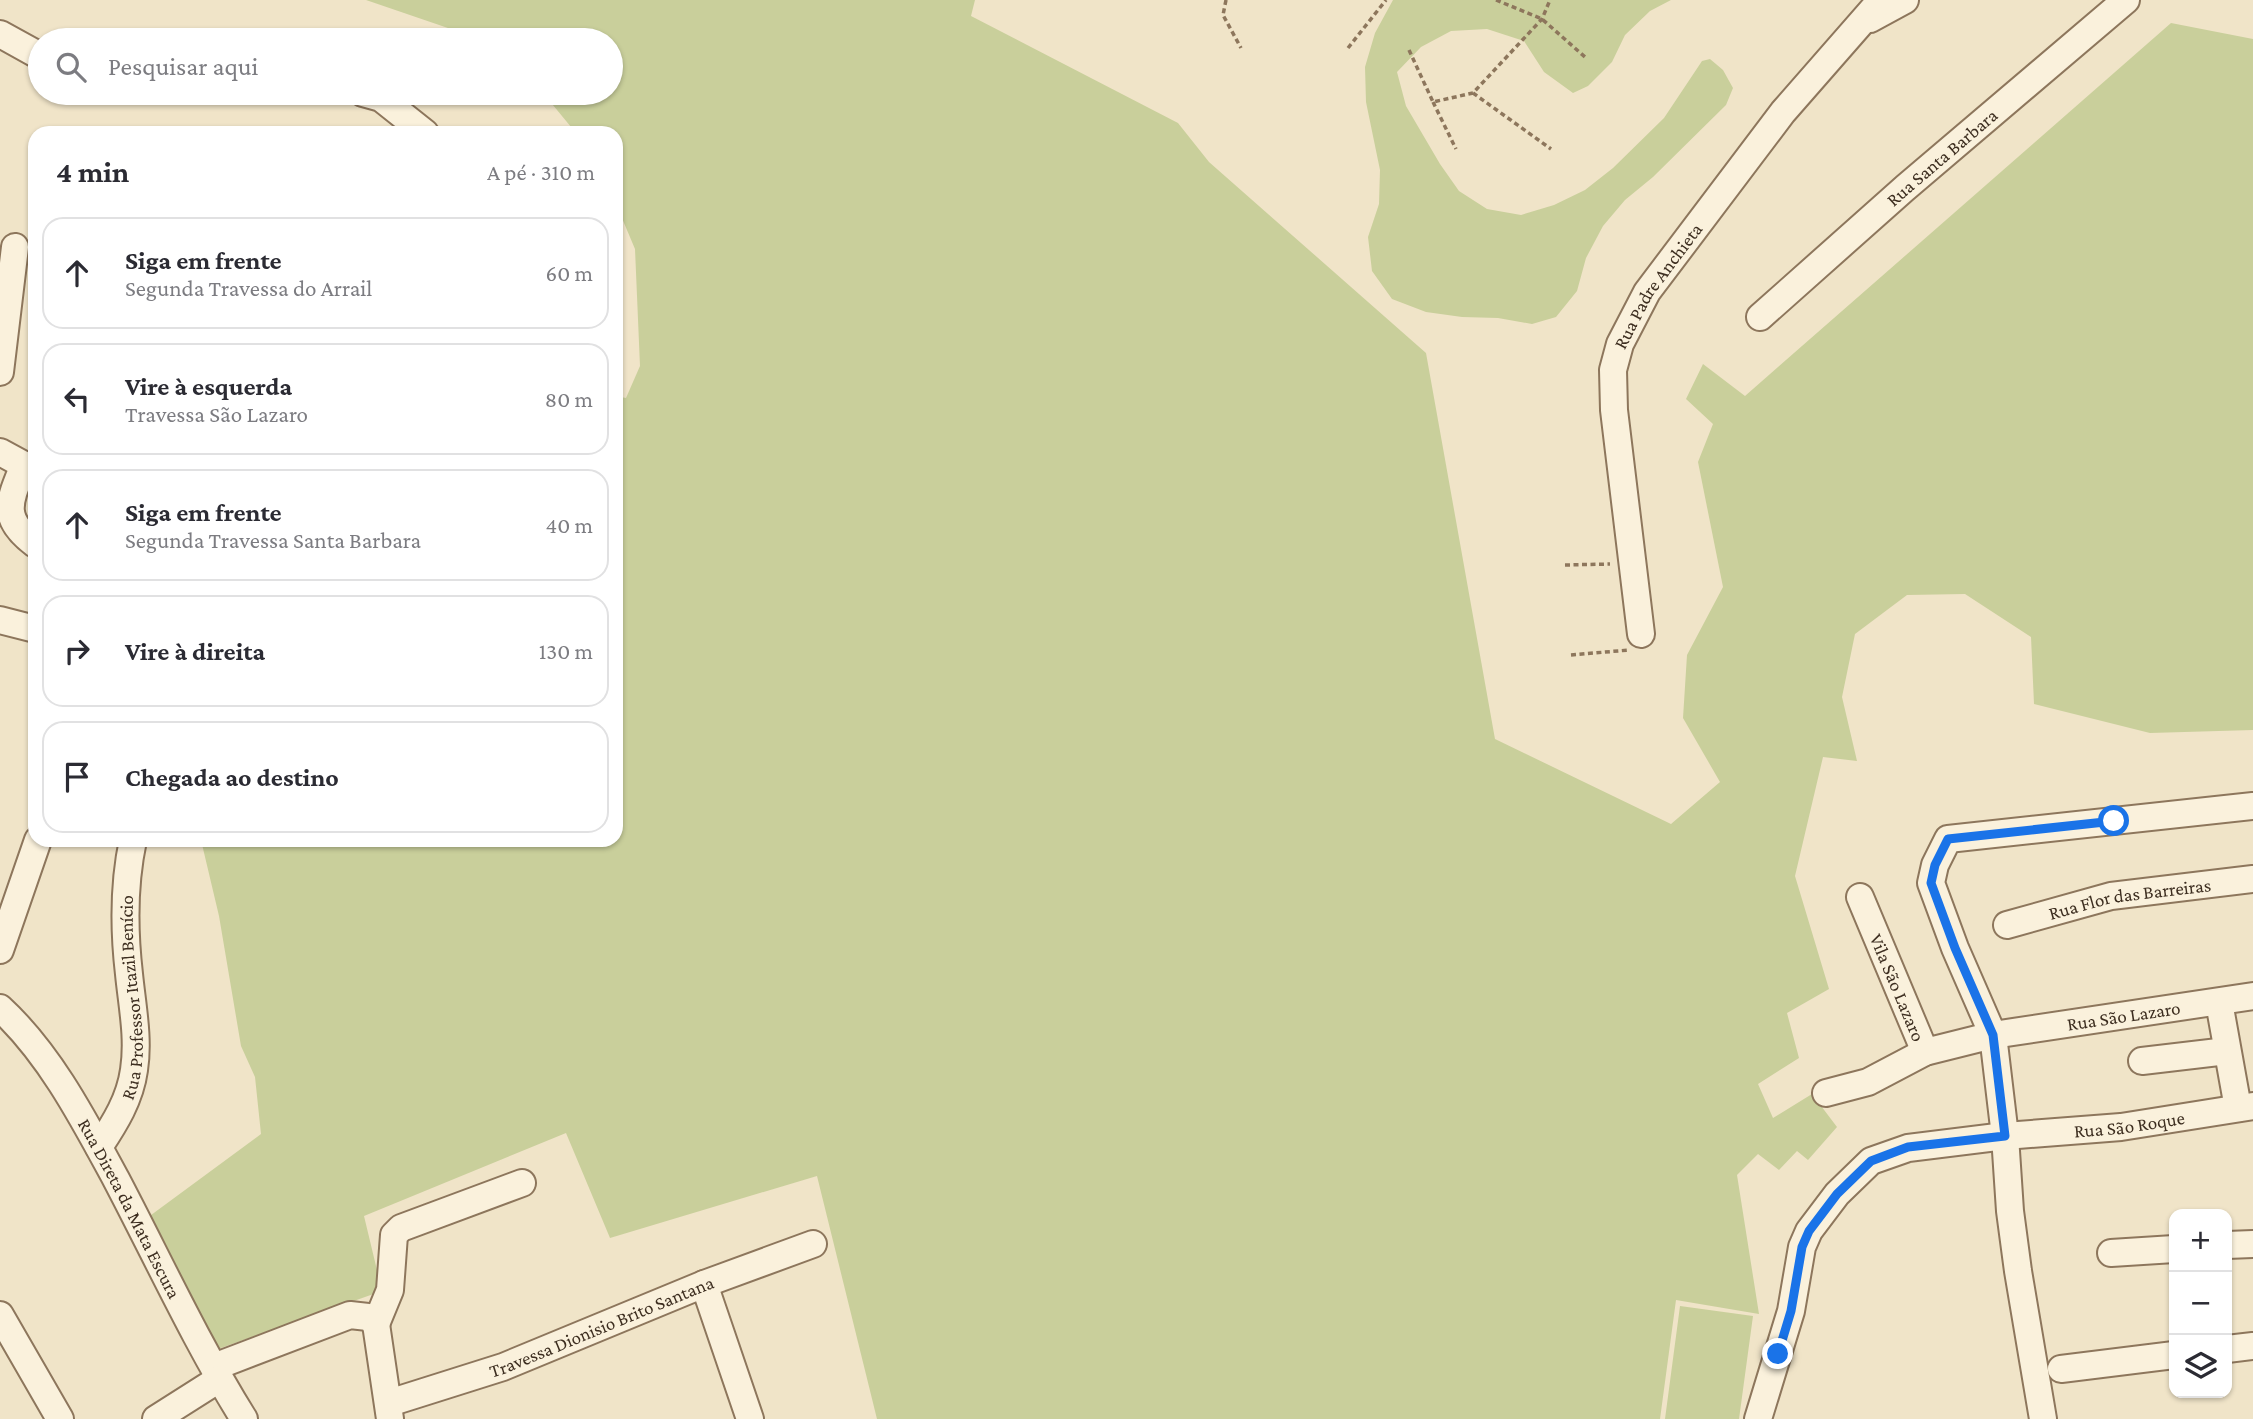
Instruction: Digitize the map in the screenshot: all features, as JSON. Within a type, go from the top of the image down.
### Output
[{"type":"street","name":"Rua Padre Anchieta","points":[[1641,634],[1614,410],[1613,370],[1620,344],[1647,292],[1783,113],[1881,0]]},
{"type":"street","points":[[1862,23],[1905,0]]},
{"type":"street","name":"Rua Santa Barbara","points":[[1760,317],[1905,188],[2126,0]]},
{"type":"street","points":[[0,34],[28,49]]},
{"type":"street","points":[[389,105],[416,126]]},
{"type":"street","points":[[0,372],[17,247]]},
{"type":"street","points":[[0,452],[28,467]]},
{"type":"street","points":[[28,471],[9,504],[9,515],[14,527],[28,538]]},
{"type":"street","points":[[1,622],[28,628]]},
{"type":"street","points":[[2043,1419],[2010,1211],[2005,1136],[1993,1035],[1955,948],[1931,883],[1935,865],[1948,839],[2253,806]]},
{"type":"street","points":[[0,950],[36,847]]},
{"type":"street","name":"Rua Professor Itazil Benício","points":[[99,1147],[116,1121],[129,1092],[134,1069],[136,1045],[128,970],[127,904],[132,847]]},
{"type":"street","name":"Rua Flor das Barreiras","points":[[2007,925],[2111,896],[2253,878]]},
{"type":"street","name":"Vila São Lazaro","points":[[1860,897],[1925,1052],[1993,1035]]},
{"type":"street","name":"Rua São Lazaro","points":[[1993,1035],[2253,996]]},
{"type":"street","points":[[2219,1002],[2227,1051],[2245,1107]]},
{"type":"street","name":"Rua Direta da Mata Escura","points":[[0,1008],[14,1020],[44,1060],[99,1147],[216,1373],[244,1419]]},
{"type":"street","points":[[2142,1060],[2227,1051]]},
{"type":"street","points":[[1826,1093],[1868,1082],[1925,1052]]},
{"type":"street","name":"Rua São Roque","points":[[1758,1419],[1791,1311],[1802,1247],[1809,1231],[1837,1194],[1871,1161],[1908,1147],[2121,1127],[2245,1107]]},
{"type":"street","points":[[389,1411],[376,1324],[390,1290],[394,1236],[401,1228],[522,1183]]},
{"type":"street","name":"Travessa Dionisio Brito Santana","points":[[389,1411],[704,1284],[813,1244]]},
{"type":"street","points":[[2232,1245],[2253,1244]]},
{"type":"street","points":[[2111,1253],[2169,1249]]},
{"type":"street","points":[[704,1284],[750,1419]]},
{"type":"street","points":[[0,1315],[60,1419]]},
{"type":"street","points":[[156,1419],[216,1373],[350,1315],[368,1317],[376,1324]]},
{"type":"street","points":[[2232,1348],[2253,1346]]},
{"type":"street","points":[[2062,1368],[2169,1356]]},
{"type":"path","points":[[1226,0],[1223,15],[1241,48]]},
{"type":"path","points":[[1348,48],[1386,0]]},
{"type":"path","points":[[1496,0],[1542,19],[1585,57]]},
{"type":"path","points":[[1433,102],[1473,93],[1542,19],[1550,0]]},
{"type":"path","points":[[1409,50],[1456,149]]},
{"type":"path","points":[[1473,93],[1551,149]]},
{"type":"path","points":[[1565,565],[1633,563]]},
{"type":"path","points":[[1571,655],[1638,649],[1642,646],[1641,634]]},
{"type":"green space","points":[[366,0],[975,0],[971,16],[1178,123],[1209,162],[1426,353],[1495,739],[1671,824],[1720,782],[1683,718],[1687,655],[1723,587],[1698,462],[1713,424],[1686,399],[1703,364],[1745,396],[2171,23],[2253,39],[2253,730],[2150,733],[2034,704],[2031,637],[1965,594],[1907,595],[1855,634],[1842,697],[1857,761],[1823,757],[1795,876],[1829,989],[1787,1013],[1799,1058],[1758,1084],[1773,1118],[1812,1094],[1837,1127],[1808,1160],[1797,1151],[1779,1170],[1758,1154],[1737,1175],[1759,1314],[1676,1300],[1660,1419],[877,1419],[817,1176],[610,1238],[566,1133],[364,1216],[382,1291],[218,1349],[147,1218],[261,1134],[255,1077],[241,1046],[219,916],[203,847],[623,847],[623,397],[626,398],[640,366],[635,249],[623,221],[623,126],[570,126],[553,105],[623,105],[623,28],[448,28]]},
{"type":"green space","points":[[1393,0],[1671,0],[1650,11],[1625,35],[1612,62],[1588,86],[1573,93],[1544,72],[1524,41],[1487,29],[1451,31],[1421,47],[1397,72],[1406,106],[1440,164],[1459,191],[1487,209],[1521,215],[1554,205],[1585,190],[1613,168],[1664,118],[1702,61],[1710,59],[1723,70],[1733,88],[1726,105],[1653,177],[1625,200],[1603,226],[1586,258],[1577,291],[1556,317],[1532,324],[1498,318],[1426,312],[1392,299],[1372,271],[1368,237],[1379,204],[1380,170],[1366,102],[1365,67],[1375,33]]},
{"type":"green space","points":[[1680,1306],[1753,1316],[1739,1419],[1665,1419]]},
{"type":"route","points":[[1778,1354],[1791,1311],[1802,1247],[1809,1231],[1837,1194],[1871,1161],[1908,1147],[2005,1136],[1993,1035],[1955,948],[1931,883],[1935,865],[1948,839],[2114,821]]}]
